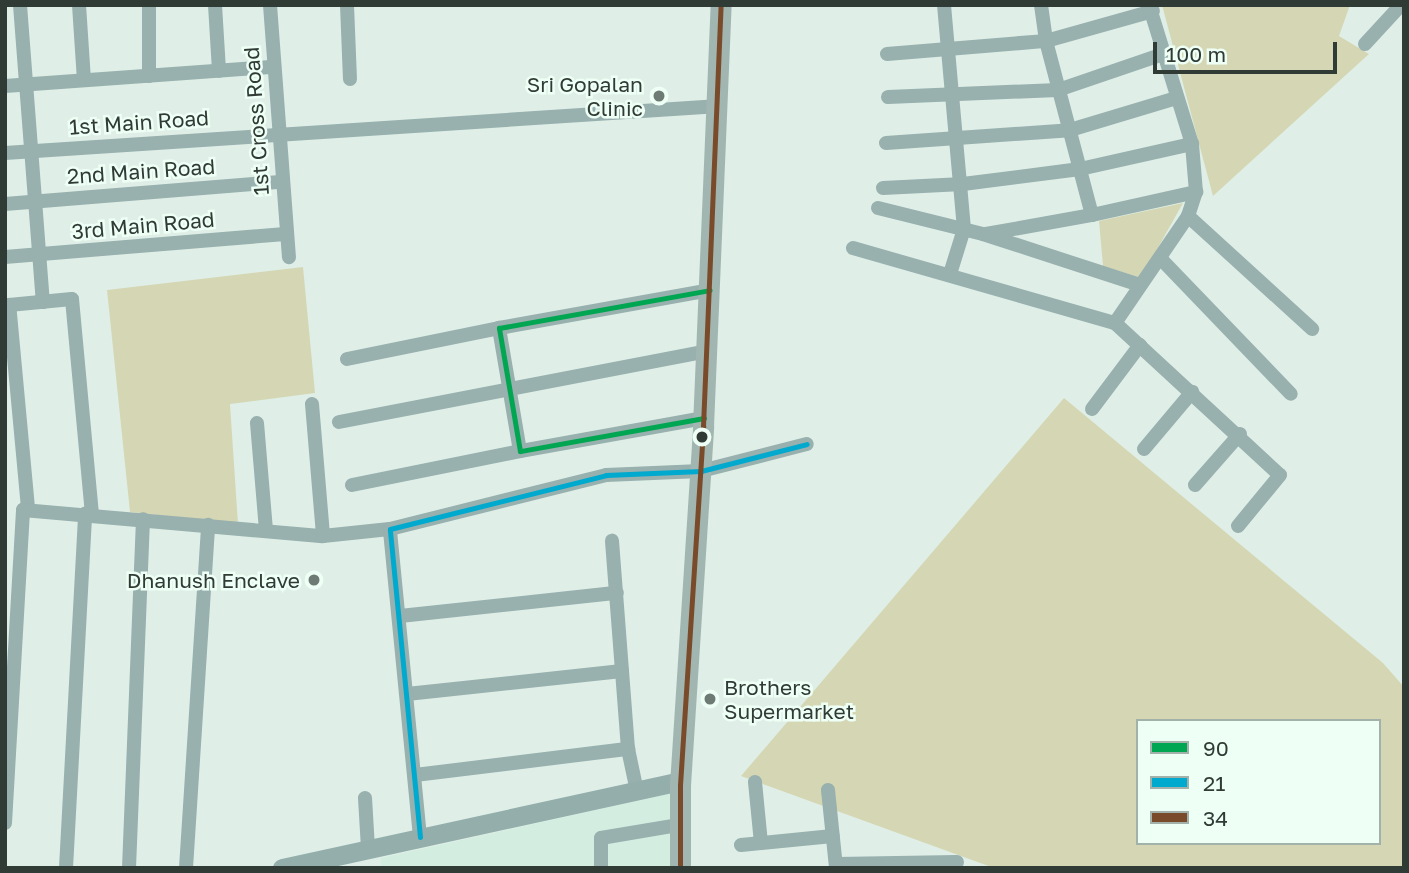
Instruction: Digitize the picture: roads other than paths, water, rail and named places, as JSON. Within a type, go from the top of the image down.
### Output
[{"type":"main road","points":[[680,868],[681,781],[704,418],[719,106],[721,5]]},
{"type":"street","points":[[20,5],[43,302]]},
{"type":"street","points":[[79,5],[84,80]]},
{"type":"street","points":[[149,5],[149,76]]},
{"type":"street","points":[[215,5],[219,71]]},
{"type":"street","name":"1st Cross Road","points":[[270,5],[276,133],[289,257]]},
{"type":"street","points":[[348,5],[350,79]]},
{"type":"street","points":[[944,5],[960,140],[964,229],[950,274]]},
{"type":"street","points":[[1041,5],[1046,41],[1092,215]]},
{"type":"street","points":[[1365,44],[1401,5]]},
{"type":"street","points":[[887,54],[1046,41],[1151,8],[1192,144],[1196,192],[1188,216],[1115,323]]},
{"type":"street","points":[[888,97],[1058,90],[1166,53]]},
{"type":"street","points":[[5,86],[273,67]]},
{"type":"street","points":[[886,143],[960,140],[1070,130],[1177,98]]},
{"type":"street","name":"1st Main Road","points":[[5,153],[276,133],[719,106]]},
{"type":"street","points":[[883,188],[962,184],[1080,169],[1192,144]]},
{"type":"street","name":"2nd Main Road","points":[[5,204],[280,181]]},
{"type":"street","points":[[984,234],[1092,215],[1196,192]]},
{"type":"street","points":[[877,208],[984,234],[1140,285]]},
{"type":"street","points":[[1188,216],[1312,328]]},
{"type":"street","name":"3rd Main Road","points":[[5,257],[285,234]]},
{"type":"street","points":[[853,248],[1115,323],[1240,434],[1280,475],[1238,526]]},
{"type":"street","points":[[1160,259],[1291,394]]},
{"type":"street","points":[[346,359],[710,290]]},
{"type":"street","points":[[27,508],[9,305],[72,299],[88,514],[66,868]]},
{"type":"street","points":[[499,328],[520,451]]},
{"type":"street","points":[[1092,409],[1140,345]]},
{"type":"street","points":[[339,422],[509,386],[707,351]]},
{"type":"street","points":[[1144,449],[1192,392]]},
{"type":"street","points":[[312,404],[323,536]]},
{"type":"street","points":[[352,485],[704,418]]},
{"type":"street","points":[[257,423],[265,531]]},
{"type":"street","points":[[1195,485],[1240,434]]},
{"type":"street","points":[[27,508],[323,536],[390,529],[606,475],[701,471],[807,444]]},
{"type":"street","points":[[5,823],[20,515],[27,508]]},
{"type":"street","points":[[128,868],[144,519]]},
{"type":"street","points":[[186,868],[208,525]]},
{"type":"street","points":[[390,529],[420,837]]},
{"type":"street","points":[[612,541],[628,750],[636,788]]},
{"type":"street","points":[[400,616],[617,593]]},
{"type":"street","points":[[407,694],[622,671]]},
{"type":"street","points":[[415,775],[628,750]]},
{"type":"street","points":[[282,868],[636,788],[681,781]]},
{"type":"street","points":[[755,782],[761,843]]},
{"type":"street","points":[[828,790],[836,866],[957,862]]},
{"type":"street","points":[[365,797],[368,849]]},
{"type":"street","points":[[601,868],[601,838],[679,825]]},
{"type":"street","points":[[741,845],[832,836]]},
{"type":"place","name":"Sri Gopalan Clinic","points":[[659,96]]},
{"type":"place","name":"Dhanush Enclave","points":[[314,580]]},
{"type":"place","name":"Brothers Supermarket","points":[[710,699]]}]
